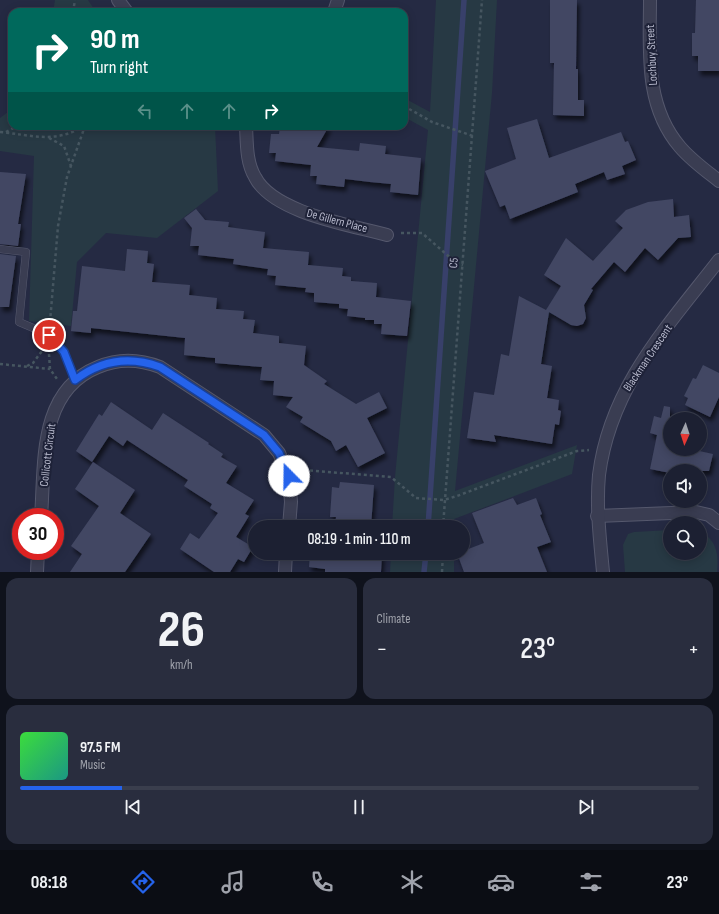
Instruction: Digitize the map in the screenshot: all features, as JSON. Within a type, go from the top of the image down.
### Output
[{"type":"street","name":"Lochbuy Street","points":[[650,0],[649,62],[654,98],[658,110],[671,136],[680,147],[719,181]]},
{"type":"street","name":"De Gillern Place","points":[[246,130],[247,152],[255,178],[271,196],[305,213],[387,235]]},
{"type":"street","name":"Blackman Crescent","points":[[603,572],[597,516],[599,475],[604,448],[613,417],[629,381],[650,350],[719,260]]},
{"type":"street","name":"Collicott Circuit","points":[[42,508],[48,434],[56,403],[75,380],[86,372],[116,361],[148,362],[160,367],[264,435],[279,453],[289,476],[291,502],[290,520]]},
{"type":"street","points":[[597,516],[696,512],[709,515],[719,523]]},
{"type":"street","points":[[37,572],[38,560]]},
{"type":"street","points":[[284,572],[285,560]]},
{"type":"lane","points":[[0,249],[26,252],[19,322],[49,335],[64,352],[75,380]]},
{"type":"path","name":"C5","points":[[443,520],[482,0]]},
{"type":"path","points":[[408,108],[432,122],[473,136]]},
{"type":"path","points":[[0,132],[48,137],[71,134],[78,130]]},
{"type":"path","points":[[49,335],[58,226],[71,166],[83,130]]},
{"type":"path","points":[[48,137],[64,146],[71,166]]},
{"type":"path","points":[[387,235],[411,232],[422,233],[454,261],[463,264]]},
{"type":"path","points":[[26,367],[33,363],[48,343],[50,370],[59,382]]},
{"type":"path","points":[[0,364],[50,370]]},
{"type":"path","points":[[285,468],[391,477],[416,498],[444,500],[577,451],[604,448]]},
{"type":"path","points":[[442,572],[443,560]]},
{"type":"shaded area","points":[[55,0],[88,0],[93,8],[54,8]]},
{"type":"shaded area","points":[[436,0],[497,0],[492,93],[455,491],[577,445],[572,474],[454,520],[392,520],[395,477],[428,130],[408,119],[408,100],[430,112]]},
{"type":"shaded area","points":[[8,112],[8,130],[215,130],[218,191],[157,238],[106,233],[77,262],[71,326],[29,321],[34,156],[0,151],[0,118]]},
{"type":"shaded area","points":[[663,530],[663,560],[707,560],[707,536],[716,549],[718,560],[717,572],[625,572],[623,545],[628,534],[634,532]]},
{"type":"shaded area","points":[[391,560],[454,560],[454,572],[390,572]]},
{"type":"building","points":[[550,0],[577,0],[576,69],[578,69],[578,100],[584,100],[584,116],[553,115],[554,63],[550,63]]},
{"type":"building","points":[[696,0],[719,0],[719,71],[698,71],[698,56],[692,56],[692,33],[695,33]]},
{"type":"building","points":[[537,119],[549,158],[621,132],[625,142],[628,141],[636,160],[622,166],[625,174],[607,180],[604,172],[575,184],[578,192],[510,219],[505,205],[500,207],[485,171],[516,159],[507,128]]},
{"type":"building","points":[[280,130],[327,130],[317,147],[359,151],[360,143],[386,146],[385,154],[421,158],[418,195],[390,192],[391,184],[345,179],[344,187],[316,184],[317,176],[310,176],[311,165],[275,161],[276,153],[269,153],[271,134],[279,134]]},
{"type":"building","points":[[0,172],[26,174],[18,224],[21,224],[18,246],[0,244]]},
{"type":"building","points":[[673,199],[674,217],[689,215],[691,237],[678,238],[658,260],[645,248],[625,272],[614,262],[591,289],[593,290],[584,305],[586,318],[583,324],[577,326],[571,325],[549,312],[541,364],[552,366],[547,398],[559,400],[558,410],[561,411],[559,425],[555,424],[552,444],[494,435],[496,442],[467,438],[474,392],[494,395],[501,354],[509,356],[519,296],[546,310],[561,286],[544,275],[566,238],[593,261],[623,228],[615,221],[626,210],[648,202]]},
{"type":"building","points":[[196,209],[205,220],[229,222],[228,227],[265,232],[263,248],[309,252],[308,265],[343,268],[342,276],[351,277],[351,281],[377,283],[376,297],[411,301],[407,336],[381,334],[382,324],[374,324],[374,320],[365,320],[365,318],[347,316],[348,309],[339,308],[339,304],[314,302],[314,293],[305,292],[306,288],[275,285],[276,276],[267,275],[268,269],[233,264],[234,259],[198,255],[199,246],[190,246],[192,228],[184,218]]},
{"type":"building","points":[[127,249],[148,251],[147,263],[154,264],[152,282],[190,285],[189,295],[217,298],[216,309],[244,311],[243,319],[255,320],[253,333],[279,336],[279,343],[306,346],[304,365],[327,381],[324,384],[356,404],[379,392],[387,408],[367,418],[385,453],[358,467],[346,445],[336,451],[331,441],[300,422],[303,417],[286,407],[293,397],[273,395],[274,381],[260,380],[262,367],[215,363],[215,358],[184,355],[185,338],[91,328],[91,333],[71,331],[73,311],[77,311],[82,266],[125,271]]},
{"type":"building","points":[[0,254],[16,256],[9,307],[0,307]]},
{"type":"building","points":[[703,365],[719,373],[719,397],[710,417],[707,416],[707,412],[700,412],[685,405],[688,398],[684,396],[693,378],[696,379]]},
{"type":"building","points":[[111,402],[152,430],[163,413],[209,443],[208,444],[223,454],[221,457],[237,466],[226,483],[254,500],[245,514],[249,516],[236,537],[248,544],[248,555],[244,562],[238,559],[230,572],[214,572],[180,549],[190,533],[199,539],[218,513],[210,508],[212,504],[184,486],[188,480],[127,440],[123,446],[109,436],[92,462],[76,451],[99,414],[102,416]]},
{"type":"building","points":[[664,406],[670,407],[670,412],[663,412],[663,456],[707,456],[707,453],[713,454],[709,471],[707,471],[707,464],[663,464],[663,472],[650,469],[657,435],[650,433],[654,416],[661,418]]},
{"type":"building","points":[[93,462],[135,490],[120,513],[151,534],[125,572],[70,572],[82,554],[71,546],[99,506],[75,489]]},
{"type":"building","points":[[340,482],[374,485],[372,520],[336,520],[336,517],[330,517],[332,487],[339,488]]},
{"type":"building","points":[[513,498],[517,505],[536,498],[542,514],[540,515],[551,542],[537,547],[547,572],[464,572],[460,560],[470,560],[470,548],[484,543],[472,513]]},
{"type":"building","points":[[310,560],[382,560],[381,572],[325,572],[325,569],[309,567]]},
{"type":"waterway","points":[[428,520],[464,0]]},
{"type":"waterway","points":[[424,572],[425,560]]},
{"type":"route","points":[[49,335],[52,336],[64,352],[75,380],[86,372],[110,362],[123,360],[148,362],[160,367],[264,435],[279,453],[289,476]]}]
